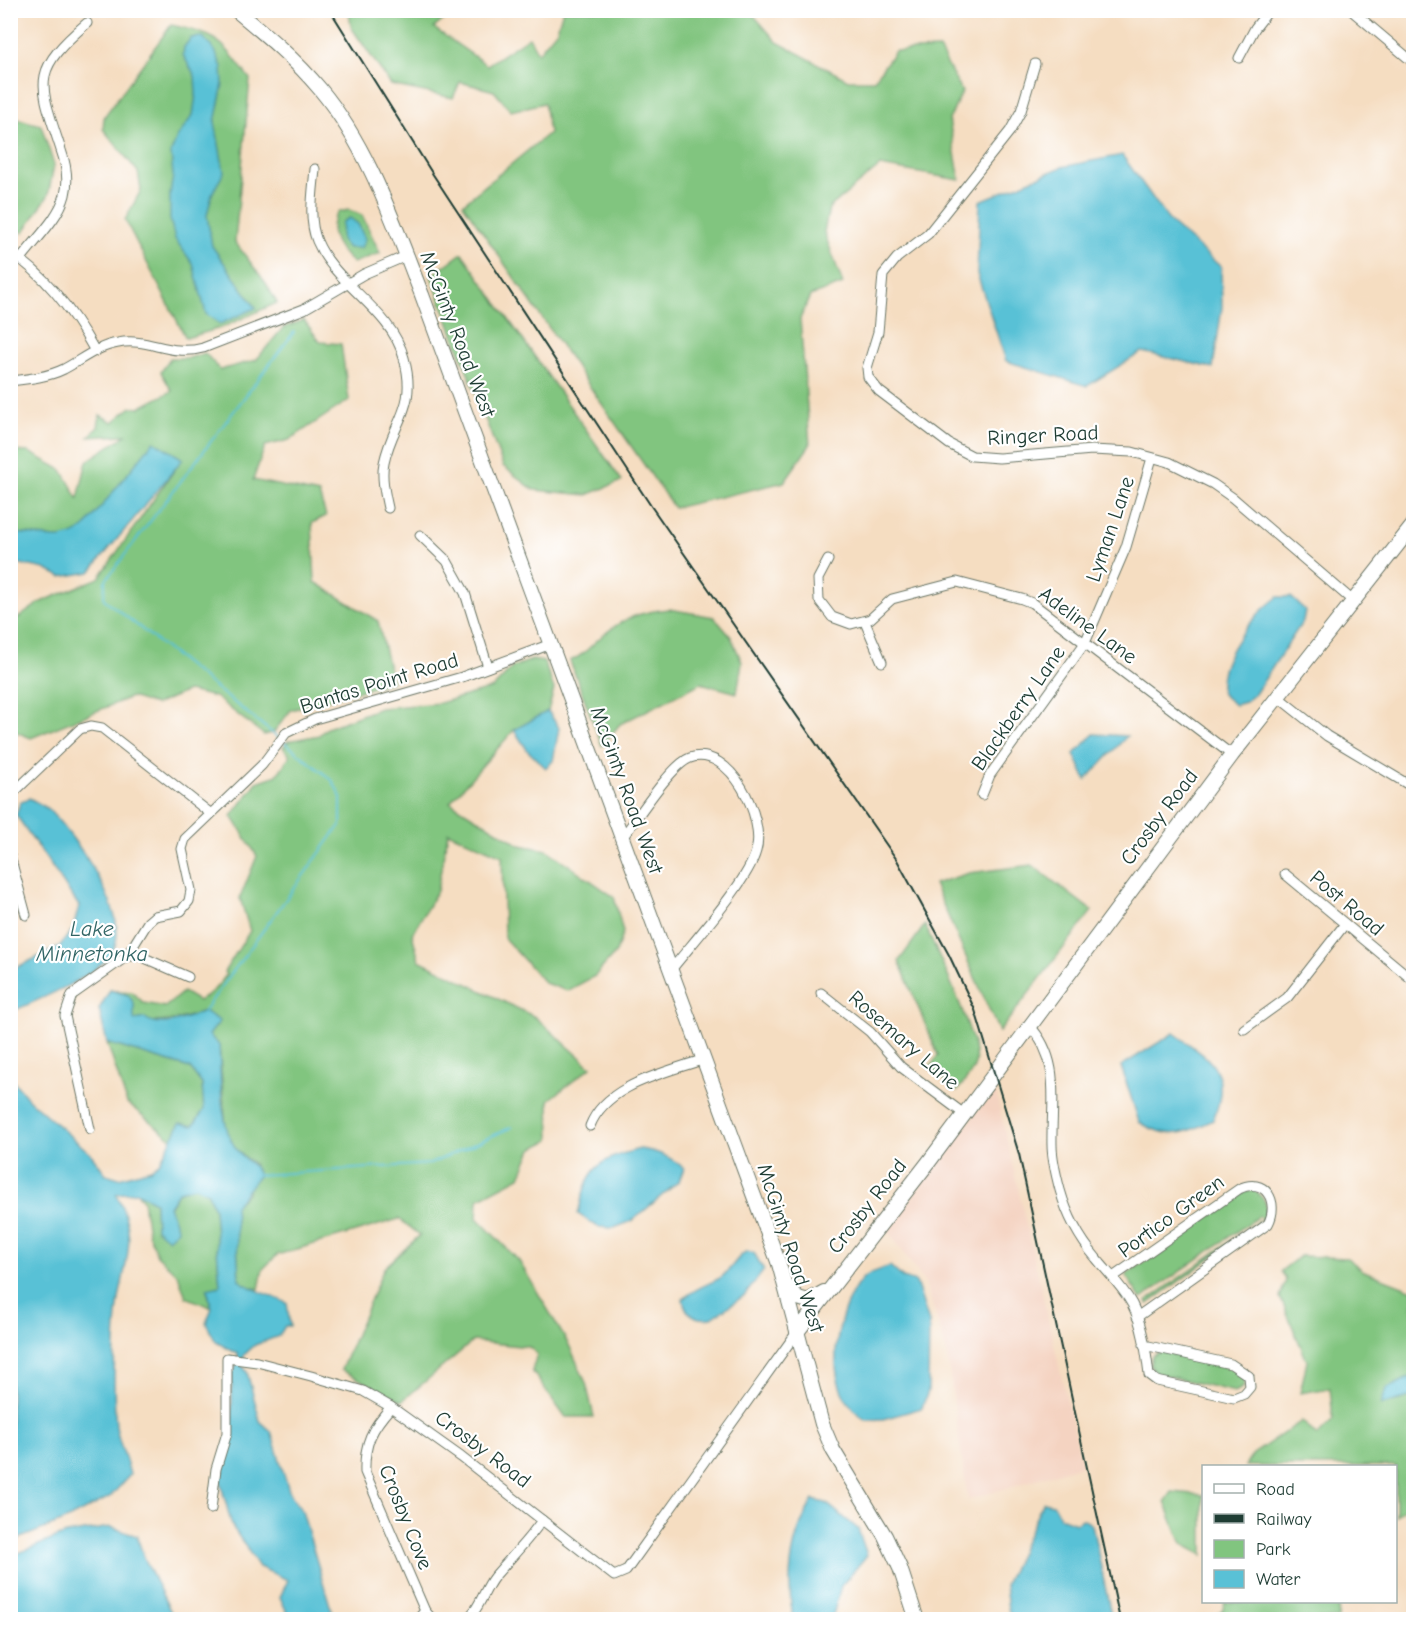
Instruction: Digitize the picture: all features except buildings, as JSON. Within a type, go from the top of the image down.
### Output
[{"type":"main road","name":"McGinty Road West","points":[[236,10],[290,56],[343,121],[378,187],[406,256],[704,1059],[783,1281],[822,1424],[833,1450],[885,1536],[900,1568],[917,1620]]},
{"type":"main road","name":"Crosby Road","points":[[797,1332],[1232,755],[1413,524]]},
{"type":"main road","points":[[783,1281],[798,1298],[812,1301],[838,1278]]},
{"type":"street","points":[[1239,58],[1254,28],[1269,10]]},
{"type":"street","points":[[1351,10],[1413,63]]},
{"type":"street","points":[[21,259],[55,215],[65,196],[68,177],[46,104],[43,87],[46,68],[58,48],[87,22]]},
{"type":"street","name":"Ringer Road","points":[[1035,63],[1021,111],[1010,131],[928,234],[897,258],[883,275],[878,332],[867,368],[868,377],[879,391],[949,444],[972,456],[999,458],[1112,450],[1152,458],[1192,472],[1233,498],[1353,601]]},
{"type":"street","points":[[315,169],[312,218],[317,241],[331,262],[391,330],[404,356],[408,384],[407,404],[384,464],[384,491],[388,508]]},
{"type":"street","points":[[10,252],[21,259],[64,302],[95,351]]},
{"type":"street","points":[[10,381],[32,379],[62,370],[95,351],[115,343],[136,341],[172,351],[188,352],[203,348],[304,309],[364,274],[406,256]]},
{"type":"street","name":"Lyman Lane","points":[[1086,644],[1126,547],[1152,458]]},
{"type":"street","points":[[420,535],[447,561],[465,592],[488,667]]},
{"type":"street","points":[[828,560],[818,579],[819,600],[824,609],[841,622],[851,624],[865,621],[882,662]]},
{"type":"street","name":"Adeline Lane","points":[[865,621],[892,599],[957,582],[1032,603],[1232,755]]},
{"type":"street","name":"Bantas Point Road","points":[[90,1129],[65,1016],[67,1005],[81,986],[127,956],[148,922],[155,916],[181,911],[189,901],[191,890],[182,849],[185,839],[262,765],[286,732],[315,719],[488,667],[550,644]]},
{"type":"street","name":"Blackberry Lane","points":[[982,795],[990,775],[1086,644]]},
{"type":"street","points":[[1278,697],[1327,736],[1413,788]]},
{"type":"street","points":[[10,796],[80,729],[91,726],[102,728],[210,813]]},
{"type":"street","points":[[622,838],[675,769],[692,758],[701,756],[720,762],[753,809],[759,836],[753,862],[671,969]]},
{"type":"street","points":[[10,856],[26,915]]},
{"type":"street","name":"Post Road","points":[[1286,874],[1413,981]]},
{"type":"street","points":[[1244,1029],[1287,998],[1345,924]]},
{"type":"street","points":[[127,956],[140,956],[188,977]]},
{"type":"street","name":"Rosemary Lane","points":[[821,993],[860,1023],[901,1067],[963,1114]]},
{"type":"street","points":[[1029,1024],[1043,1042],[1054,1076],[1053,1157],[1061,1192],[1084,1243],[1113,1277],[1137,1317],[1149,1375],[1153,1380],[1234,1398],[1244,1394],[1250,1387],[1249,1376],[1231,1364],[1144,1345]]},
{"type":"street","points":[[590,1126],[596,1110],[608,1100],[641,1082],[704,1059]]},
{"type":"street","name":"Portico Green","points":[[1113,1277],[1239,1189],[1255,1185],[1261,1186],[1270,1196],[1273,1208],[1268,1224],[1137,1317]]},
{"type":"street","name":"Crosby Road","points":[[212,1509],[216,1469],[227,1433],[227,1359],[240,1360],[363,1391],[391,1407],[462,1457],[614,1576],[626,1571],[797,1332]]},
{"type":"street","name":"Crosby Cove","points":[[391,1407],[373,1427],[368,1439],[364,1453],[365,1472],[425,1611],[433,1620]]},
{"type":"street","points":[[465,1620],[473,1615],[493,1578],[525,1543],[542,1520]]},
{"type":"street","points":[[417,1620],[425,1611]]},
{"type":"shaded area","points":[[995,1088],[1082,1465],[968,1500],[946,1348],[925,1283],[887,1230]]},
{"type":"green space","points":[[563,10],[750,11],[777,42],[848,80],[874,80],[895,51],[939,49],[962,92],[949,120],[960,180],[880,166],[829,208],[824,232],[843,284],[810,296],[800,319],[810,445],[784,482],[674,508],[463,204],[549,133],[544,103],[511,111],[494,91],[460,82],[453,98],[391,85],[351,27],[349,11],[454,11],[434,28],[487,65],[529,37],[538,53],[557,30]]},
{"type":"green space","points":[[171,25],[200,32],[218,41],[250,79],[235,242],[265,282],[277,303],[221,328],[186,338],[125,220],[141,190],[138,172],[103,129],[104,117]]},
{"type":"green space","points":[[10,117],[41,125],[54,165],[48,196],[23,233],[11,225]]},
{"type":"green space","points":[[349,210],[362,215],[380,253],[353,263],[338,246],[332,226],[338,212]]},
{"type":"green space","points":[[462,253],[622,481],[587,495],[534,490],[503,466],[431,276]]},
{"type":"green space","points":[[304,320],[320,342],[341,344],[349,400],[289,440],[265,446],[253,480],[319,494],[326,516],[312,523],[315,582],[378,621],[392,682],[291,710],[273,733],[264,735],[215,697],[188,691],[155,705],[131,697],[31,738],[11,730],[11,623],[41,602],[99,578],[182,459],[73,537],[52,540],[11,534],[11,451],[29,452],[62,470],[78,498],[87,461],[126,435],[89,437],[98,427],[100,415],[113,422],[131,407],[139,408],[172,391],[161,372],[170,358],[189,358],[205,353],[220,370],[256,360],[283,328]]},
{"type":"green space","points":[[669,609],[714,617],[731,637],[742,662],[737,693],[701,683],[620,724],[602,746],[570,661],[629,618]]},
{"type":"green space","points":[[532,660],[544,662],[554,689],[548,711],[514,730],[450,802],[520,845],[547,850],[614,897],[623,932],[616,952],[595,976],[567,991],[545,983],[504,938],[502,856],[448,832],[437,891],[412,934],[419,960],[535,1017],[591,1067],[549,1100],[550,1140],[532,1149],[520,1177],[478,1199],[477,1218],[519,1261],[569,1345],[586,1383],[594,1417],[565,1417],[532,1371],[537,1354],[529,1347],[473,1341],[402,1401],[341,1370],[384,1268],[420,1235],[399,1219],[277,1255],[263,1269],[259,1289],[246,1286],[239,1280],[235,1206],[248,1192],[254,1164],[235,1149],[226,1129],[219,1045],[209,1035],[204,1011],[169,1021],[133,1020],[128,995],[110,990],[132,992],[144,1003],[165,1007],[183,992],[198,1001],[214,990],[224,979],[226,975],[224,972],[250,931],[240,898],[257,856],[232,816],[257,782],[277,775],[290,756],[283,747],[288,741],[319,735],[327,728],[380,708],[440,703],[493,688],[513,667]]},
{"type":"green space","points":[[1032,865],[1092,911],[999,1032],[934,884],[969,873]]},
{"type":"green space","points":[[925,925],[965,1017],[975,1052],[974,1068],[957,1091],[930,1068],[938,1055],[899,961]]},
{"type":"green space","points":[[107,1043],[190,1068],[202,1084],[204,1110],[193,1126],[180,1123],[172,1139],[127,1103]]},
{"type":"green space","points":[[195,1186],[208,1193],[214,1209],[220,1287],[207,1290],[212,1308],[186,1297],[178,1275],[157,1255],[148,1233],[143,1201],[137,1192],[155,1202],[156,1229],[179,1191]]},
{"type":"green space","points":[[1247,1190],[1254,1190],[1264,1200],[1267,1211],[1264,1220],[1259,1216],[1141,1299],[1126,1276],[1128,1273]]},
{"type":"green space","points":[[1259,1221],[1259,1223],[1148,1304],[1147,1301]]},
{"type":"green space","points":[[1300,1256],[1347,1258],[1364,1271],[1413,1290],[1413,1376],[1386,1389],[1382,1405],[1413,1396],[1413,1502],[1397,1515],[1397,1465],[1246,1465],[1253,1454],[1302,1421],[1317,1436],[1333,1420],[1330,1388],[1300,1393],[1307,1361],[1280,1297],[1286,1280],[1281,1271]]},
{"type":"green space","points":[[1160,1351],[1241,1371],[1245,1379],[1244,1387],[1235,1392],[1155,1373],[1150,1365],[1152,1355]]},
{"type":"green space","points":[[1172,1492],[1202,1495],[1202,1554],[1182,1544],[1165,1502]]},
{"type":"green space","points":[[1224,1603],[1339,1603],[1338,1619],[1212,1619],[1223,1610]]},
{"type":"water","points":[[203,37],[215,51],[222,67],[223,84],[215,122],[224,172],[212,194],[207,215],[212,246],[256,308],[220,324],[206,314],[193,264],[175,239],[170,219],[173,176],[171,152],[178,136],[193,115],[196,94],[195,76],[183,55],[184,47],[191,38]]},
{"type":"water","points":[[1122,155],[1170,222],[1221,267],[1222,307],[1213,368],[1142,352],[1087,386],[1006,361],[977,274],[980,201],[1062,167]]},
{"type":"water","points":[[350,218],[358,224],[365,239],[361,248],[348,248],[341,240],[342,222]]},
{"type":"water","points":[[154,441],[183,459],[90,572],[61,577],[45,569],[11,562],[11,534],[21,533],[56,538],[74,534],[84,528]]},
{"type":"water","points":[[1278,597],[1291,597],[1305,610],[1303,621],[1255,694],[1245,702],[1235,705],[1222,694],[1221,681],[1224,668],[1247,627]]},
{"type":"water","points":[[548,711],[559,728],[553,761],[546,768],[528,751],[514,730]]},
{"type":"water","points":[[1094,734],[1127,736],[1086,780],[1074,754]]},
{"type":"water","name":"Lake Minnetonka","points":[[29,798],[49,810],[60,822],[99,879],[116,921],[116,940],[110,955],[90,972],[64,988],[11,1012],[11,970],[59,947],[73,929],[79,906],[16,815],[20,803]]},
{"type":"water","points":[[110,990],[128,995],[134,1003],[134,1020],[145,1018],[167,1023],[204,1011],[220,1021],[209,1035],[219,1045],[223,1112],[226,1125],[235,1147],[254,1166],[259,1175],[235,1206],[239,1280],[255,1290],[287,1303],[290,1326],[285,1326],[279,1336],[255,1345],[244,1355],[242,1365],[247,1372],[260,1421],[271,1431],[290,1494],[302,1511],[334,1619],[290,1619],[280,1597],[288,1580],[259,1567],[232,1526],[220,1481],[232,1436],[232,1373],[237,1365],[238,1354],[216,1342],[206,1323],[212,1308],[207,1289],[220,1286],[214,1209],[208,1193],[195,1187],[179,1191],[169,1206],[178,1230],[168,1239],[156,1229],[155,1202],[137,1192],[116,1194],[124,1211],[129,1240],[116,1327],[115,1414],[117,1432],[130,1475],[110,1497],[68,1519],[11,1542],[10,1077],[29,1100],[91,1154],[106,1174],[119,1178],[151,1169],[160,1162],[180,1123],[193,1126],[204,1110],[202,1084],[190,1068],[107,1043],[99,1009]]},
{"type":"water","points":[[1174,1033],[1208,1059],[1215,1068],[1221,1090],[1213,1120],[1184,1132],[1167,1133],[1139,1122],[1121,1066]]},
{"type":"water","points":[[640,1149],[664,1155],[684,1168],[679,1181],[632,1221],[614,1228],[598,1227],[578,1214],[586,1186],[596,1168],[613,1157]]},
{"type":"water","points":[[747,1251],[754,1253],[764,1270],[745,1295],[712,1318],[701,1318],[689,1313],[683,1299],[720,1278]]},
{"type":"water","points":[[890,1266],[903,1278],[916,1282],[929,1322],[928,1391],[922,1408],[883,1419],[865,1420],[848,1403],[839,1383],[836,1368],[838,1336],[847,1305],[861,1280]]},
{"type":"water","points":[[1413,1376],[1413,1396],[1381,1405],[1386,1389]]},
{"type":"water","points":[[813,1500],[826,1503],[858,1529],[867,1555],[841,1586],[833,1615],[825,1619],[793,1619],[790,1588],[792,1558],[800,1528]]},
{"type":"water","points":[[1043,1502],[1053,1504],[1060,1517],[1076,1523],[1083,1519],[1092,1525],[1112,1619],[1013,1619],[1008,1609],[1005,1585]]},
{"type":"water","points":[[111,1527],[137,1536],[149,1568],[174,1619],[11,1619],[11,1556],[66,1534]]},
{"type":"waterway","points":[[280,739],[104,599],[105,581],[294,332]]},
{"type":"waterway","points":[[204,1011],[341,824],[341,797],[332,780],[284,742]]},
{"type":"waterway","points":[[259,1175],[430,1164],[512,1127]]},
{"type":"railway","points":[[330,10],[432,173],[651,506],[897,860],[949,955],[975,1010],[1019,1154],[1120,1620]]}]
